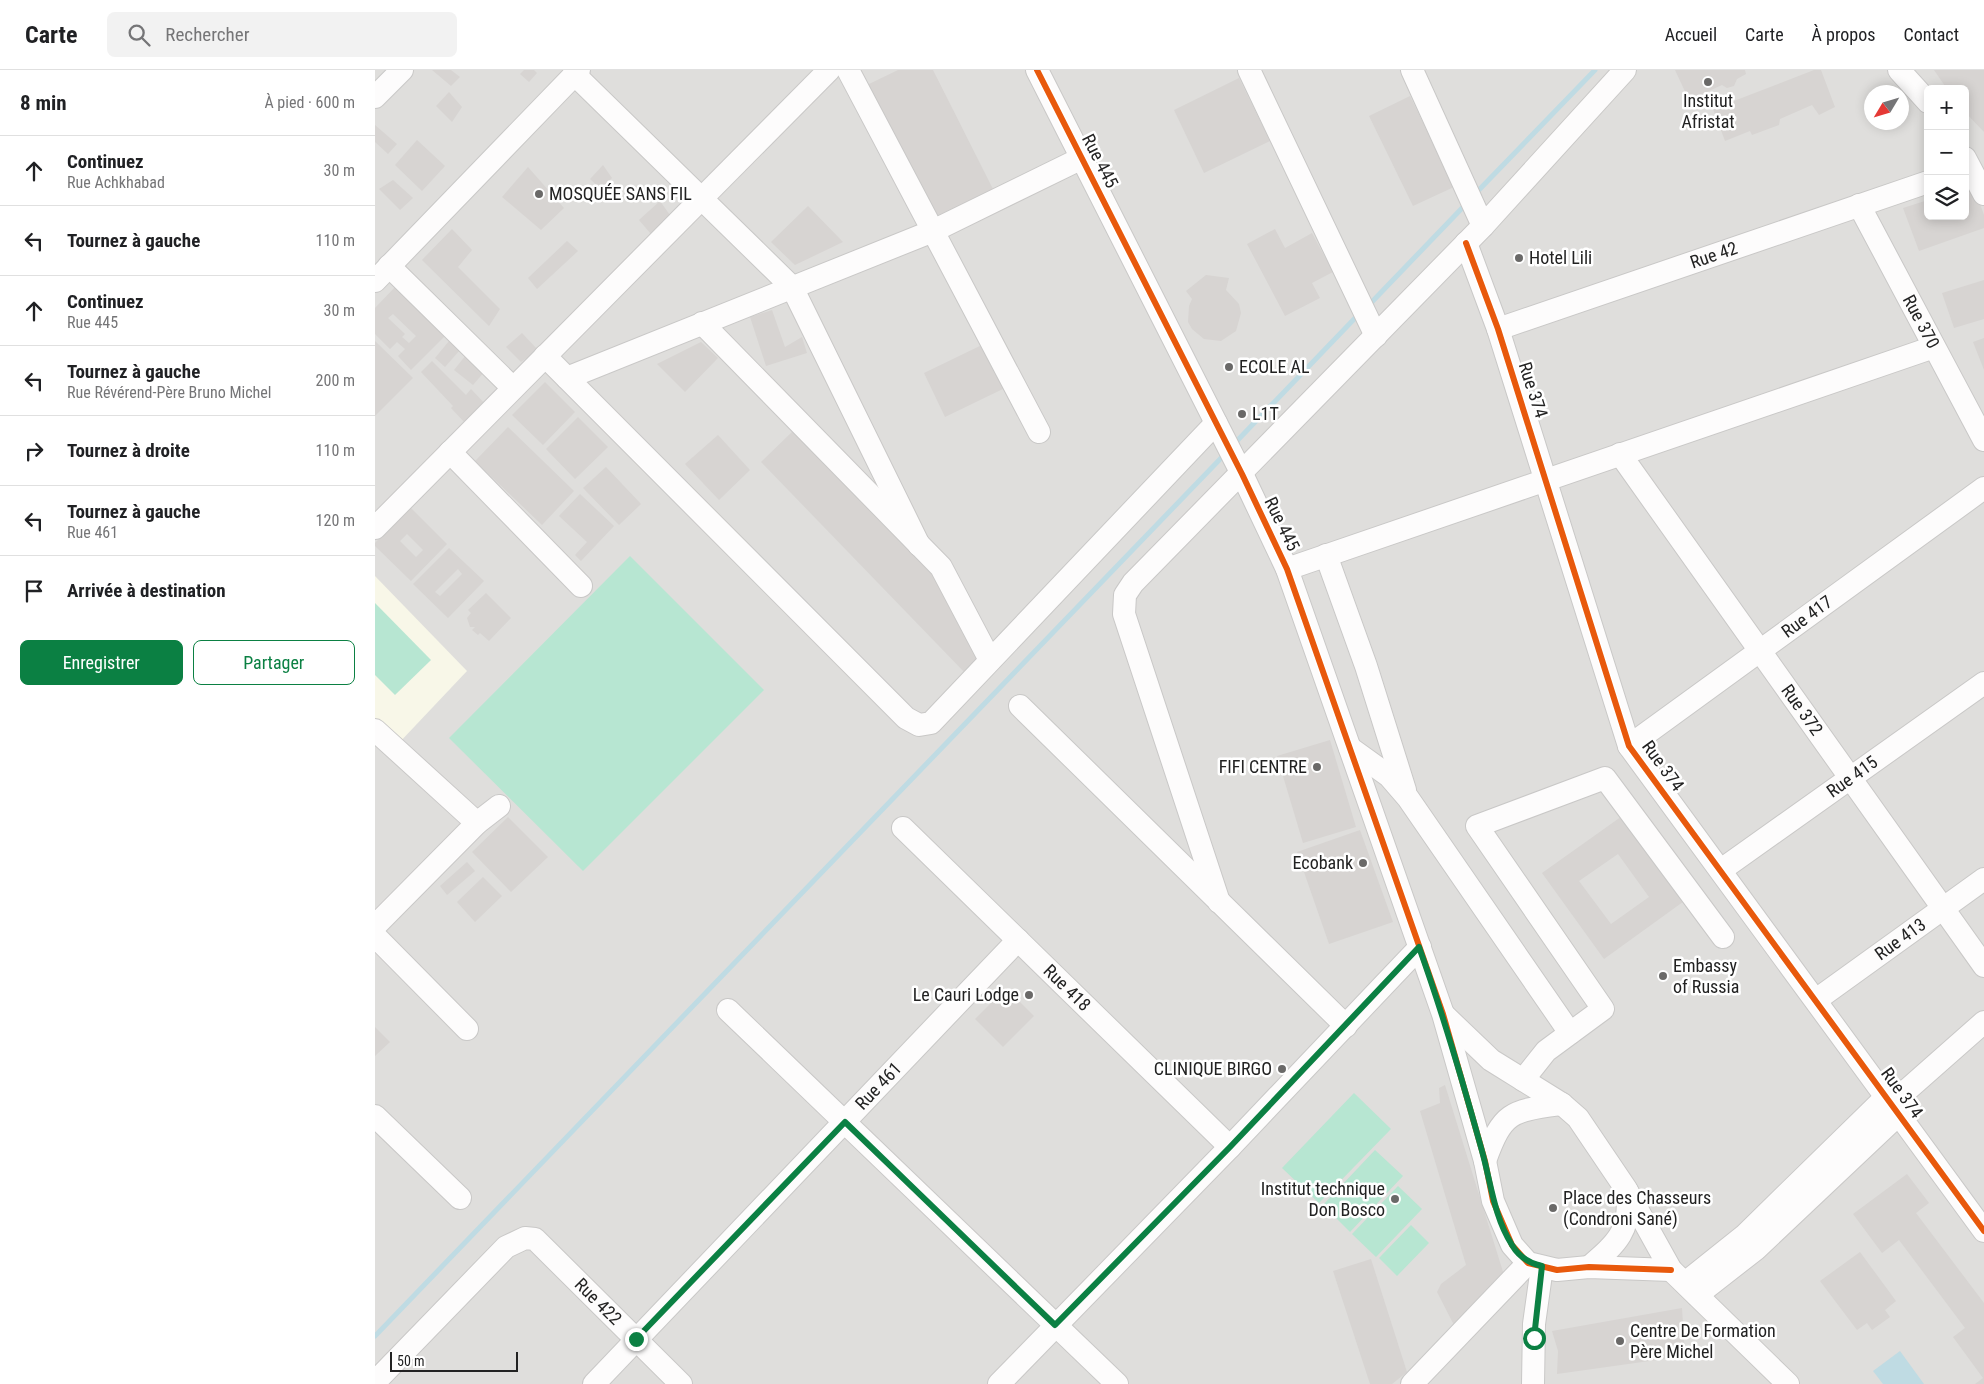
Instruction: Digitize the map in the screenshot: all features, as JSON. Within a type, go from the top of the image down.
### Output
[{"type":"street","points":[[375,98],[403,70]]},
{"type":"street","points":[[375,528],[829,70]]},
{"type":"street","points":[[848,70],[1039,432]]},
{"type":"street","name":"Rue 445","points":[[1037,70],[1218,426],[1287,569],[1443,1014],[1485,1161]]},
{"type":"street","points":[[1249,70],[1376,336]]},
{"type":"street","points":[[1414,70],[1483,226]]},
{"type":"street","points":[[1219,902],[1124,614],[1125,595],[1133,583],[1238,467],[1376,336],[1483,226],[1625,70]]},
{"type":"street","points":[[513,388],[382,274],[576,72],[792,288],[919,544]]},
{"type":"street","points":[[1907,73],[1924,96]]},
{"type":"street","points":[[567,378],[933,231],[1081,158]]},
{"type":"street","points":[[1969,168],[1984,194]]},
{"type":"street","name":"Rue 42","points":[[1498,329],[1924,183]]},
{"type":"street","name":"Rue 370","points":[[1859,205],[1984,440]]},
{"type":"street","name":"Rue 374","points":[[1466,243],[1498,329],[1629,746],[1817,1000],[1897,1100],[1984,1231]]},
{"type":"street","points":[[702,324],[941,567],[990,660]]},
{"type":"street","points":[[1287,569],[1935,347]]},
{"type":"street","points":[[545,356],[906,718],[919,725],[931,723],[1218,426]]},
{"type":"street","points":[[450,452],[581,586]]},
{"type":"street","name":"Rue 372","points":[[1620,454],[1984,966]]},
{"type":"street","name":"Rue 417","points":[[1629,746],[1984,488]]},
{"type":"street","points":[[1326,555],[1366,666],[1408,798]]},
{"type":"street","name":"Rue 415","points":[[1721,870],[1984,683]]},
{"type":"street","points":[[1020,706],[1346,1026]]},
{"type":"street","points":[[375,730],[477,823]]},
{"type":"street","points":[[1350,748],[1389,776],[1408,798],[1570,1034]]},
{"type":"street","points":[[1523,1080],[1546,1051],[1603,1009],[1477,826],[1605,778],[1723,937]]},
{"type":"street","points":[[375,926],[477,823],[499,806]]},
{"type":"street","name":"Rue 418","points":[[903,828],[1230,1147]]},
{"type":"street","name":"Rue 413","points":[[1817,1000],[1984,878]]},
{"type":"street","points":[[375,936],[467,1029]]},
{"type":"street","name":"Rue 461","points":[[594,1384],[1018,940]]},
{"type":"street","points":[[999,1384],[1230,1147],[1419,947]]},
{"type":"street","points":[[728,1010],[1117,1384]]},
{"type":"street","points":[[1443,1014],[1491,1060],[1561,1104],[1578,1118],[1626,1189],[1685,1283],[1788,1384]]},
{"type":"street","points":[[1561,1104],[1526,1108],[1515,1113],[1497,1129],[1485,1161],[1493,1202],[1512,1245],[1535,1265],[1557,1270],[1589,1267],[1685,1283],[1745,1235],[1984,1022]]},
{"type":"street","points":[[375,1116],[459,1198]]},
{"type":"street","points":[[1589,1267],[1622,1234],[1629,1207],[1626,1189]]},
{"type":"street","name":"Rue 422","points":[[375,1382],[506,1247],[525,1238],[535,1239],[681,1384]]},
{"type":"street","points":[[1413,1384],[1535,1265]]},
{"type":"street","points":[[1533,1384],[1535,1265]]},
{"type":"shaded area","points":[[375,70],[1984,70],[1984,1384],[375,1384]]},
{"type":"shaded area","points":[[375,576],[467,671],[398,744],[375,721]]},
{"type":"green space","points":[[630,556],[764,690],[583,871],[449,738]]},
{"type":"green space","points":[[375,603],[431,660],[395,695],[375,675]]},
{"type":"green space","points":[[1354,1093],[1391,1129],[1319,1203],[1282,1168]]},
{"type":"green space","points":[[1375,1150],[1403,1176],[1350,1232],[1323,1205]]},
{"type":"green space","points":[[1398,1186],[1422,1209],[1376,1257],[1352,1234]]},
{"type":"green space","points":[[1411,1225],[1429,1243],[1397,1276],[1379,1258]]},
{"type":"water","points":[[1900,1351],[1924,1384],[1883,1384],[1873,1371]]},
{"type":"building","points":[[432,70],[451,70],[460,77],[451,86]]},
{"type":"building","points":[[524,70],[534,70],[537,73],[529,82],[520,74]]},
{"type":"building","points":[[898,70],[933,70],[996,195],[937,224],[867,85]]},
{"type":"building","name":"Institut Afristat","points":[[1675,70],[1745,70],[1746,74],[1737,79],[1734,86],[1727,88],[1722,85],[1689,100]]},
{"type":"building","points":[[1814,70],[1821,70],[1835,107],[1819,115],[1812,105],[1780,119],[1779,125],[1752,135],[1750,131],[1725,141],[1713,109]]},
{"type":"building","points":[[1934,70],[1984,70],[1984,132],[1969,116],[1969,85],[1944,85]]},
{"type":"building","points":[[1239,78],[1270,141],[1204,173],[1174,110]]},
{"type":"building","points":[[449,92],[462,107],[452,122],[436,106]]},
{"type":"building","points":[[1410,96],[1454,187],[1413,206],[1369,116]]},
{"type":"building","points":[[375,125],[397,144],[388,154],[375,142]]},
{"type":"building","points":[[417,140],[445,166],[422,191],[395,165]]},
{"type":"building","points":[[603,165],[612,178],[601,189],[590,179]]},
{"type":"building","points":[[528,167],[564,208],[541,230],[502,197]]},
{"type":"building","points":[[393,180],[413,198],[400,210],[379,189]]},
{"type":"building","points":[[1973,184],[1984,215],[1984,228],[1919,251],[1903,208],[1924,201],[1924,220],[1969,220],[1969,186]]},
{"type":"building","points":[[660,201],[672,218],[651,234],[639,220]]},
{"type":"building","points":[[808,206],[843,242],[795,265],[771,242]]},
{"type":"building","points":[[452,229],[472,250],[458,267],[500,309],[489,326],[422,260]]},
{"type":"building","points":[[1275,229],[1285,248],[1312,233],[1333,272],[1312,283],[1320,298],[1285,316],[1247,244]]},
{"type":"building","points":[[567,241],[578,251],[537,289],[528,278]]},
{"type":"building","points":[[1206,275],[1229,278],[1226,290],[1239,304],[1241,313],[1236,331],[1221,341],[1204,339],[1192,329],[1188,322],[1189,306],[1192,299],[1186,291]]},
{"type":"building","points":[[1984,280],[1984,319],[1954,328],[1942,293]]},
{"type":"building","points":[[398,284],[448,333],[411,370],[398,356],[405,349],[397,342],[390,349],[375,334],[375,308]],"holes":[[[393,314],[416,336],[409,343],[402,337],[405,334],[388,318]]]},
{"type":"building","points":[[772,310],[785,347],[802,337],[807,353],[766,366],[750,317]]},
{"type":"building","points":[[522,333],[538,350],[521,362],[506,347]]},
{"type":"building","points":[[1984,338],[1984,370],[1973,342]]},
{"type":"building","points":[[375,341],[413,378],[375,416]]},
{"type":"building","points":[[449,341],[460,350],[445,367],[435,358]]},
{"type":"building","points":[[701,342],[718,358],[685,392],[657,364]]},
{"type":"building","points":[[986,343],[1007,387],[945,417],[924,373]]},
{"type":"building","points":[[466,355],[485,371],[473,385],[454,370]]},
{"type":"building","points":[[432,361],[466,395],[471,389],[487,406],[467,425],[451,408],[453,406],[421,372]]},
{"type":"building","points":[[545,382],[575,412],[543,445],[512,415]]},
{"type":"building","points":[[578,417],[608,447],[575,479],[546,449]]},
{"type":"building","points":[[508,427],[574,491],[542,525],[475,461]]},
{"type":"building","points":[[794,430],[936,576],[982,661],[967,675],[761,462]]},
{"type":"building","points":[[718,435],[750,470],[719,500],[685,464]]},
{"type":"building","points":[[606,467],[641,504],[619,525],[583,488]]},
{"type":"building","points":[[580,494],[614,526],[581,561],[575,555],[587,542],[559,516]]},
{"type":"building","points":[[410,507],[447,544],[411,581],[375,546],[375,543]],"holes":[[[407,534],[423,550],[416,557],[400,541]]]},
{"type":"building","points":[[449,548],[484,581],[448,618],[413,584]],"holes":[[[458,569],[462,574],[440,596],[435,592]]]},
{"type":"building","points":[[486,593],[511,618],[489,641],[480,633],[478,635],[472,630],[475,627],[470,627],[467,618],[471,613],[468,610]]},
{"type":"building","points":[[1330,740],[1356,827],[1303,843],[1277,756]]},
{"type":"building","points":[[1625,814],[1687,899],[1604,959],[1542,873]],"holes":[[[1618,854],[1649,897],[1611,924],[1579,881]]]},
{"type":"building","points":[[508,817],[548,857],[511,892],[472,852]]},
{"type":"building","points":[[1360,830],[1393,922],[1329,944],[1297,852]]},
{"type":"building","points":[[467,862],[475,871],[447,895],[440,886]]},
{"type":"building","points":[[483,877],[502,896],[475,922],[457,902]]},
{"type":"building","name":"Le Cauri Lodge","points":[[1006,988],[1034,1016],[1003,1047],[975,1019]]},
{"type":"building","points":[[375,1027],[390,1042],[375,1056]]},
{"type":"building","points":[[1445,1085],[1504,1275],[1454,1325],[1437,1292],[1441,1284],[1466,1265],[1420,1111],[1440,1103],[1439,1088]]},
{"type":"building","points":[[1907,1174],[1929,1203],[1916,1213],[1984,1303],[1984,1384],[1975,1384],[1983,1378],[1953,1337],[1965,1328],[1899,1240],[1882,1253],[1853,1214]]},
{"type":"building","points":[[1860,1252],[1896,1301],[1885,1310],[1890,1317],[1872,1330],[1867,1323],[1857,1330],[1820,1281]]},
{"type":"building","points":[[1371,1259],[1407,1372],[1392,1384],[1370,1384],[1333,1271]]},
{"type":"building","name":"Centre De Formation Père Michel","points":[[1682,1308],[1685,1356],[1557,1374],[1558,1351],[1552,1331]]},
{"type":"waterway","points":[[1475,194],[1595,70]]},
{"type":"waterway","points":[[1368,306],[1466,204]]},
{"type":"waterway","points":[[1234,444],[1358,315]]},
{"type":"waterway","points":[[375,1336],[1225,454]]},
{"type":"cycle path","points":[[1037,70],[1242,474],[1287,569],[1443,1014],[1485,1161],[1493,1201],[1512,1245],[1528,1263],[1557,1270],[1589,1267],[1671,1270]]},
{"type":"cycle path","points":[[1466,243],[1498,329],[1629,746],[1984,1231]]},
{"type":"place","name":"Institut Afristat","points":[[1708,82]]},
{"type":"place","name":"MOSQUÉE SANS FIL","points":[[539,194]]},
{"type":"place","name":"Hotel Lili","points":[[1519,258]]},
{"type":"place","name":"ECOLE AL","points":[[1229,367]]},
{"type":"place","name":"L1T","points":[[1242,414]]},
{"type":"place","name":"FIFI CENTRE","points":[[1317,767]]},
{"type":"place","name":"Ecobank","points":[[1363,863]]},
{"type":"place","name":"Embassy of Russia","points":[[1663,976]]},
{"type":"place","name":"Le Cauri Lodge","points":[[1029,995]]},
{"type":"place","name":"CLINIQUE BIRGO","points":[[1282,1069]]},
{"type":"place","name":"Institut technique Don Bosco","points":[[1395,1199]]},
{"type":"place","name":"Place des Chasseurs (Condroni Sané)","points":[[1553,1208]]},
{"type":"place","name":"Centre De Formation Père Michel","points":[[1620,1341]]},
{"type":"route","points":[[636,1339],[845,1122],[1055,1325],[1230,1147],[1419,947],[1443,1014],[1485,1161],[1493,1202],[1512,1245],[1528,1263],[1542,1266],[1539,1301],[1534,1324],[1534,1338]]}]
